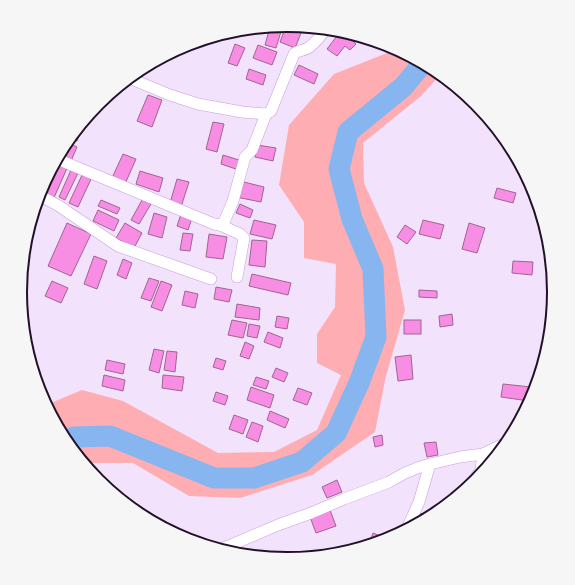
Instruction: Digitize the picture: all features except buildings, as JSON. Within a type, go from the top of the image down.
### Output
[{"type":"street","points":[[136,81],[170,95],[198,104],[242,112],[266,114],[271,111],[294,54],[297,51],[307,49],[322,34]]},
{"type":"street","points":[[220,224],[224,222],[233,201],[245,157],[252,150],[266,114]]},
{"type":"street","points":[[62,161],[214,224],[220,224],[240,234],[244,238],[237,277]]},
{"type":"street","points":[[45,198],[59,206],[118,246],[211,279]]},
{"type":"street","points":[[228,546],[389,482],[403,474],[430,464],[460,457],[483,454],[496,448]]},
{"type":"street","points":[[482,466],[483,454]]},
{"type":"street","points":[[410,522],[419,502],[430,464]]},
{"type":"shaded area","points":[[386,52],[403,59],[436,79],[421,96],[363,143],[364,183],[393,247],[405,310],[385,380],[375,432],[312,475],[240,498],[189,496],[133,463],[91,463],[71,437],[52,403],[82,390],[123,401],[218,453],[274,452],[317,430],[341,375],[317,363],[317,334],[335,307],[336,264],[304,258],[304,222],[279,185],[289,125],[334,74],[387,53]]},
{"type":"waterway","points":[[72,438],[74,437],[110,436],[214,478],[254,478],[302,462],[336,433],[359,383],[376,337],[373,269],[352,219],[339,169],[348,132],[403,87],[419,68]]}]
